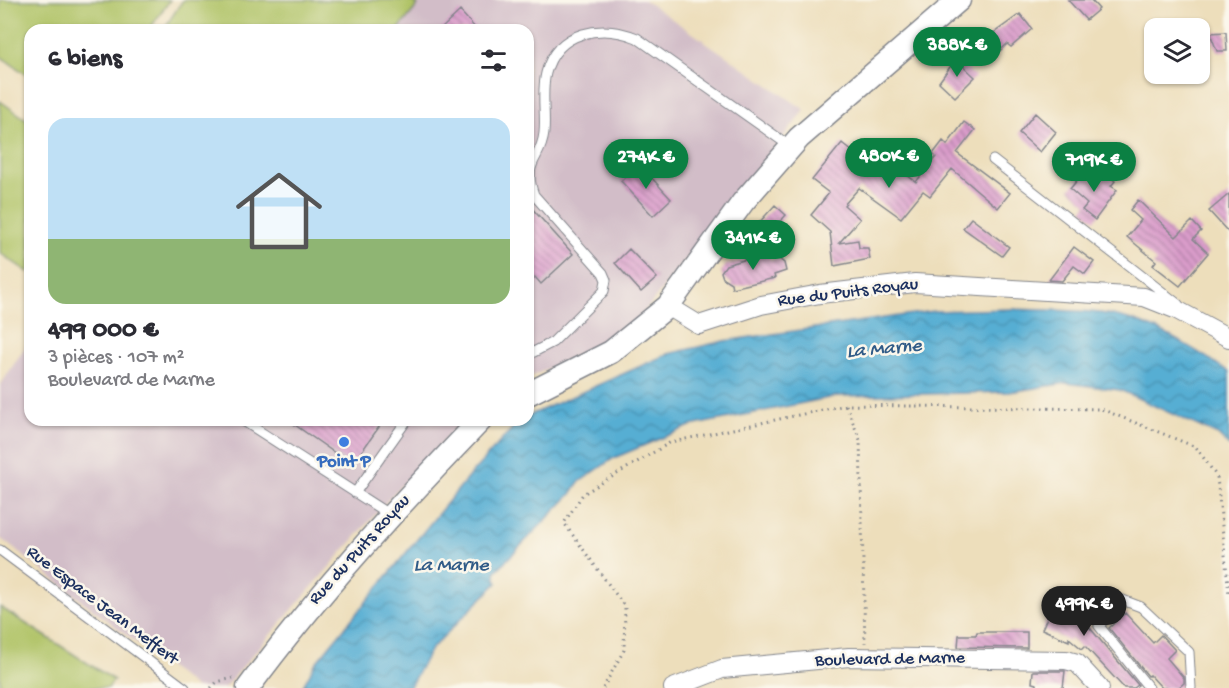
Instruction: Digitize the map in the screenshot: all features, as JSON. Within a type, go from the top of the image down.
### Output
[{"type":"street","points":[[534,391],[611,352],[668,306],[743,202],[791,147],[869,76],[959,0]]},
{"type":"street","name":"Rue du Puits Royau","points":[[668,306],[699,325],[771,303],[820,294],[915,283],[1144,297],[1229,338]]},
{"type":"street","name":"Rue du Puits Royau","points":[[248,688],[309,607],[390,514],[475,426]]},
{"type":"street","name":"Boulevard de Marne","points":[[673,688],[722,669],[865,657],[1066,660],[1077,663],[1100,688]]},
{"type":"lane","points":[[534,157],[544,133],[543,99],[546,72],[563,46],[581,33],[598,29],[620,31],[637,38],[791,147]]},
{"type":"lane","points":[[993,160],[1203,324]]},
{"type":"lane","points":[[534,195],[603,273],[606,280],[604,291],[553,342],[534,352]]},
{"type":"lane","points":[[251,426],[390,514]]},
{"type":"lane","points":[[356,493],[403,426]]},
{"type":"lane","name":"Rue Espace Jean Meffert","points":[[0,550],[185,688]]},
{"type":"lane","points":[[1149,688],[1099,626],[1120,599],[1141,607],[1189,652],[1191,688]]},
{"type":"path","points":[[846,405],[860,440],[865,657]]},
{"type":"path","points":[[603,688],[624,650],[625,608],[564,523],[583,494],[671,442],[846,405],[1101,409],[1196,447],[1217,477],[1229,594]]},
{"type":"shaded area","points":[[422,0],[644,0],[805,110],[629,331],[534,375],[534,24],[403,24]]},
{"type":"shaded area","points":[[24,348],[24,426],[458,426],[393,494],[224,688],[196,688],[0,538],[0,386]]},
{"type":"green space","points":[[0,0],[170,0],[153,24],[24,24],[24,73],[0,56]]},
{"type":"green space","points":[[183,0],[411,0],[418,5],[403,24],[167,24]]},
{"type":"green space","points":[[0,101],[24,118],[24,269],[0,253]]},
{"type":"green space","points":[[0,607],[114,680],[108,688],[0,688]]},
{"type":"water","name":"La Marne","points":[[1013,309],[1088,312],[1118,316],[1157,330],[1229,372],[1229,446],[1218,435],[1120,390],[1067,383],[1009,392],[838,396],[690,426],[614,458],[578,483],[571,494],[495,572],[497,583],[431,649],[409,688],[302,688],[315,664],[470,475],[515,426],[534,426],[534,413],[668,354],[724,341],[934,311]]},
{"type":"building","points":[[1068,0],[1091,0],[1099,9],[1086,20]]},
{"type":"building","points":[[460,11],[472,24],[446,24]]},
{"type":"building","points":[[1020,14],[1032,29],[1011,47],[1007,44],[999,52],[987,38]]},
{"type":"building","points":[[1226,32],[1227,51],[1217,51],[1210,33]]},
{"type":"building","points":[[956,59],[975,77],[955,97],[939,82]]},
{"type":"building","points":[[1035,113],[1056,132],[1040,152],[1019,133]]},
{"type":"building","points":[[964,122],[975,130],[957,153],[1010,193],[998,208],[952,169],[930,196],[923,191],[901,218],[859,188],[844,205],[860,219],[839,243],[858,240],[859,248],[868,248],[870,259],[834,266],[830,232],[811,215],[829,193],[812,180],[842,143],[879,174],[889,161],[916,182],[936,157],[933,154],[943,141],[947,145]]},
{"type":"building","points":[[639,164],[671,199],[653,216],[621,181]]},
{"type":"building","points":[[1105,173],[1115,181],[1111,186],[1117,190],[1095,220],[1082,210],[1087,204],[1070,189],[1082,174],[1098,182]]},
{"type":"building","points":[[1229,194],[1229,233],[1209,211]]},
{"type":"building","points":[[1138,200],[1176,237],[1192,221],[1201,231],[1193,239],[1208,253],[1180,286],[1153,265],[1156,261],[1127,237],[1141,220],[1130,210]]},
{"type":"building","points":[[775,205],[786,215],[768,235],[757,225]]},
{"type":"building","points":[[534,211],[573,254],[541,284],[535,277]]},
{"type":"building","points":[[971,218],[1009,247],[1002,256],[963,228]]},
{"type":"building","points":[[1074,247],[1094,262],[1085,274],[1074,266],[1062,281],[1049,280]]},
{"type":"building","points":[[629,249],[657,278],[641,292],[615,263]]},
{"type":"building","points":[[769,253],[770,260],[778,258],[784,263],[786,271],[774,275],[775,278],[732,288],[731,283],[723,278],[721,272],[726,265]]},
{"type":"building","name":"Point P","points":[[297,426],[380,426],[352,465]]},
{"type":"building","points":[[1057,595],[1090,610],[1085,622],[1138,685],[1134,688],[1124,688],[1085,646],[1082,649],[1069,638],[1069,641],[1042,629]]},
{"type":"building","points":[[1125,613],[1153,643],[1161,635],[1175,650],[1167,658],[1184,678],[1184,683],[1178,688],[1162,688],[1150,675],[1148,676],[1109,628]]},
{"type":"building","points":[[977,632],[1027,632],[1027,648],[958,647],[959,635],[976,635]]},
{"type":"building","points":[[1033,671],[1065,671],[1063,688],[1037,688],[1037,684],[1032,683]]},
{"type":"place","name":"Point P","points":[[344,442]]}]
